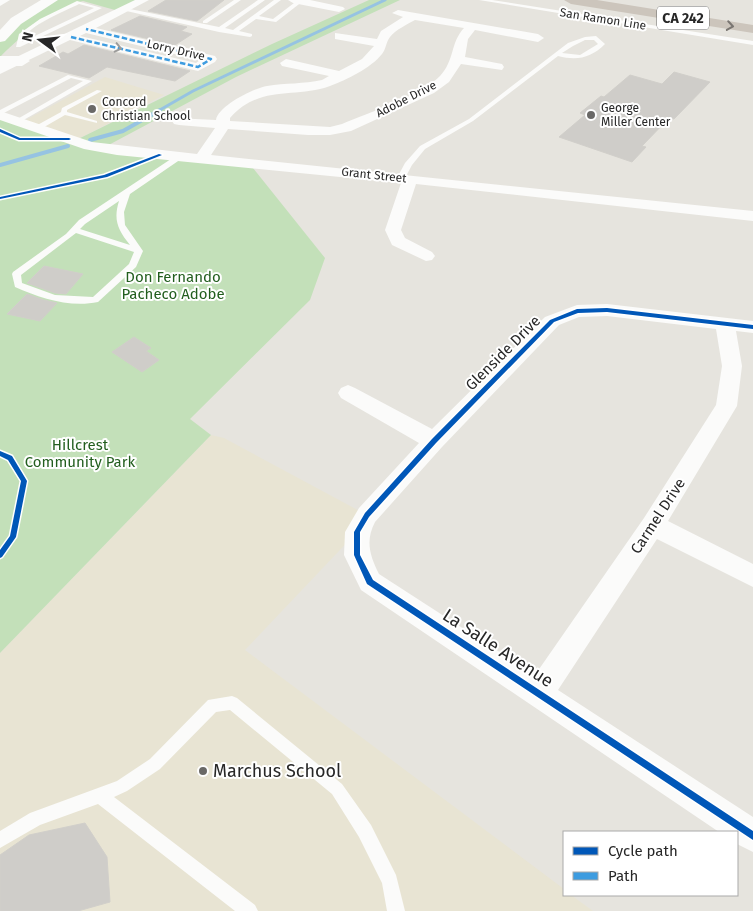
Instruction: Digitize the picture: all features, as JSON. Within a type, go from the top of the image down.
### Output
[{"type":"highway","name":"CA 242","points":[[571,0],[753,29]]},
{"type":"highway","name":"CA 242","points":[[654,0],[753,16]]},
{"type":"street","points":[[0,3],[6,0]]},
{"type":"street","points":[[0,21],[35,0]]},
{"type":"street","points":[[0,38],[16,21],[51,0]]},
{"type":"street","points":[[0,70],[22,61],[144,0]]},
{"type":"street","points":[[296,1],[339,9]]},
{"type":"street","points":[[390,12],[538,38]]},
{"type":"street","points":[[202,158],[224,125],[223,117],[232,107],[266,90],[307,87],[326,83],[366,62],[377,52],[385,34],[413,16]]},
{"type":"street","name":"Adobe Drive","points":[[179,121],[308,131],[330,131],[346,128],[429,90],[444,79],[458,60],[462,38],[472,26]]},
{"type":"street","name":"Lorry Drive","points":[[71,37],[198,67],[211,59],[86,29]]},
{"type":"street","points":[[339,36],[380,44]]},
{"type":"street","points":[[458,60],[498,67]]},
{"type":"street","points":[[0,61],[22,61]]},
{"type":"street","points":[[286,63],[341,75]]},
{"type":"street","name":"Grant Street","points":[[0,114],[88,146],[753,216]]},
{"type":"street","name":"Adobe Drive","points":[[346,128],[362,134]]},
{"type":"street","points":[[406,178],[393,230],[398,241],[426,256]]},
{"type":"street","name":"Glenside Drive","points":[[434,441],[552,321],[577,311],[606,310],[753,327]]},
{"type":"street","name":"Carmel Drive","points":[[539,693],[653,525],[726,406],[732,366],[725,324]]},
{"type":"street","points":[[348,393],[434,441]]},
{"type":"street","name":"La Salle Avenue","points":[[434,441],[367,515],[357,532],[357,555],[370,582],[753,836]]},
{"type":"street","points":[[653,525],[753,576]]},
{"type":"lane","points":[[205,22],[238,0]]},
{"type":"lane","points":[[218,30],[262,0]]},
{"type":"lane","points":[[234,32],[278,0]]},
{"type":"lane","name":"San Ramon Line","points":[[482,0],[753,44]]},
{"type":"lane","points":[[254,17],[274,21],[296,1]]},
{"type":"lane","points":[[79,17],[99,8],[79,2],[42,20],[22,35],[18,46],[79,17],[99,22]]},
{"type":"lane","points":[[125,10],[250,35]]},
{"type":"lane","points":[[406,178],[410,160],[435,138],[469,122],[557,54],[579,38],[596,38],[602,44],[586,57],[575,58],[557,54]]},
{"type":"lane","points":[[0,114],[70,76],[89,82],[18,121]]},
{"type":"lane","points":[[36,128],[64,113],[64,109],[99,91]]},
{"type":"lane","points":[[64,113],[95,122]]},
{"type":"lane","points":[[139,251],[133,265],[95,300],[57,299],[43,296],[18,284],[16,274],[29,263],[77,230],[82,222],[180,157]]},
{"type":"lane","points":[[126,193],[120,210],[120,226],[139,251]]},
{"type":"lane","points":[[77,230],[139,251]]},
{"type":"lane","points":[[0,840],[36,819],[122,786],[155,764],[213,705],[232,703],[337,789],[365,831],[390,881],[396,911]]},
{"type":"lane","points":[[100,796],[249,911]]},
{"type":"shaded area","name":"Concord Christian School","points":[[105,77],[164,95],[74,141],[22,122]]},
{"type":"shaded area","name":"Marchus School","points":[[211,435],[224,438],[367,515],[357,532],[245,650],[563,888],[563,896],[572,896],[593,911],[0,911],[0,653]]},
{"type":"green space","points":[[51,0],[144,0],[122,12],[83,1],[79,2],[37,25],[0,57],[0,38]]},
{"type":"green space","points":[[369,0],[400,0],[236,77],[103,148],[249,163],[325,258],[310,300],[190,419],[211,435],[0,653],[0,115],[74,141],[272,44]]},
{"type":"building","points":[[166,0],[224,0],[197,21],[148,11]]},
{"type":"building","points":[[140,16],[187,27],[181,31],[192,34],[175,45],[111,30]]},
{"type":"building","points":[[84,45],[190,71],[175,81],[107,67],[89,78],[39,66],[63,52],[68,54]]},
{"type":"building","points":[[674,72],[710,82],[674,119],[669,118],[642,146],[646,147],[632,162],[559,137],[585,115],[580,113],[601,96],[604,97],[630,75],[662,84]]},
{"type":"building","points":[[44,266],[83,274],[66,294],[55,293],[27,283]]},
{"type":"building","points":[[27,294],[57,303],[40,321],[7,314]]},
{"type":"building","points":[[134,337],[151,348],[146,351],[159,360],[142,372],[112,352]]},
{"type":"building","points":[[85,823],[107,857],[110,902],[78,911],[0,911],[0,855],[29,835]]},
{"type":"waterway","points":[[158,111],[193,91],[385,0]]},
{"type":"waterway","points":[[90,140],[123,131],[160,110]]},
{"type":"waterway","points":[[0,165],[68,146]]},
{"type":"marked path","points":[[71,37],[198,67],[211,59],[86,29]]},
{"type":"cycle path","points":[[0,130],[19,139],[69,139]]},
{"type":"cycle path","points":[[0,198],[105,176],[160,155]]},
{"type":"cycle path","points":[[753,327],[607,310],[577,311],[552,321],[434,441],[367,515],[357,532],[357,555],[370,582],[753,836]]},
{"type":"cycle path","points":[[0,453],[10,458],[24,481],[13,537],[0,555]]},
{"type":"place","name":"Concord Christian School","points":[[92,109]]},
{"type":"place","name":"George Miller Center","points":[[591,115]]},
{"type":"place","name":"Marchus School","points":[[203,771]]},
{"type":"park label","name":"Don Fernando Pacheco Adobe","points":[[173,286]]},
{"type":"park label","name":"Hillcrest Community Park","points":[[80,454]]}]
